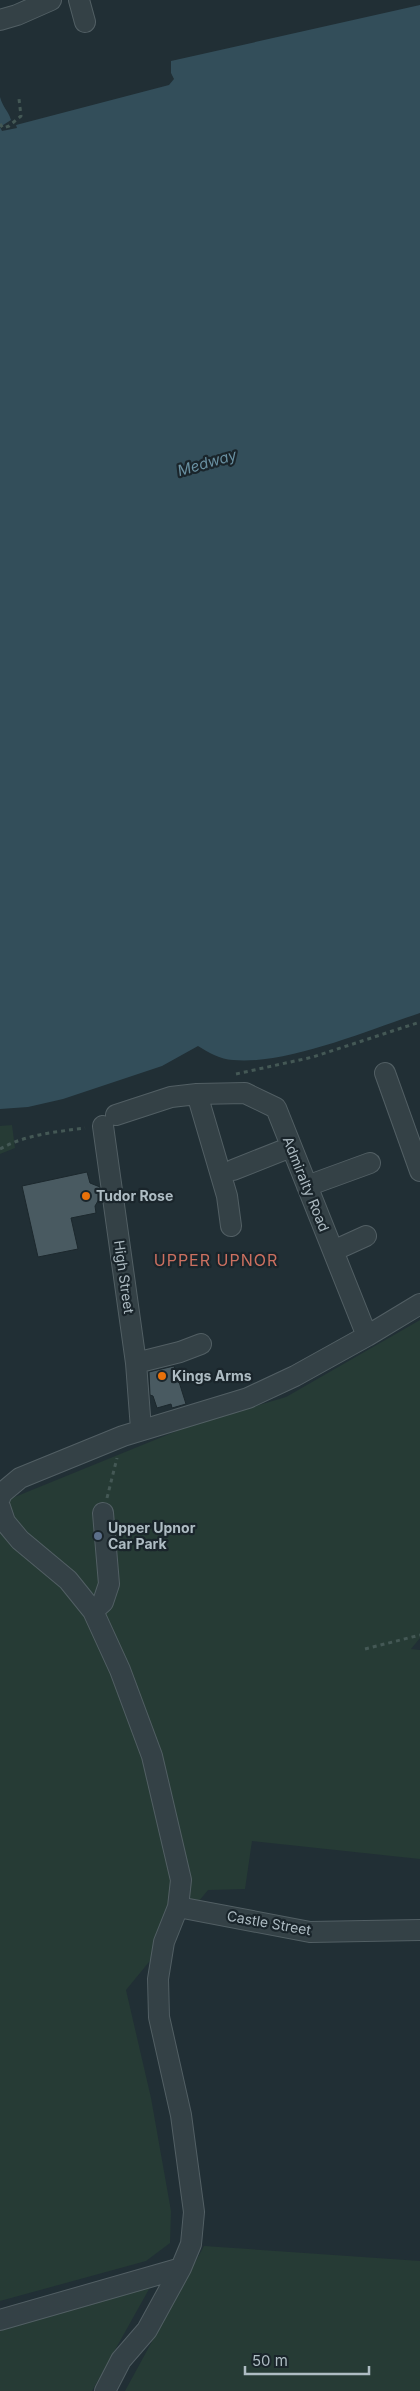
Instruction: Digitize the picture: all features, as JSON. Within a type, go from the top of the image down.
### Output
[{"type":"street","points":[[0,20],[17,15],[51,0]]},
{"type":"street","points":[[79,0],[85,22]]},
{"type":"street","points":[[385,1072],[420,1171]]},
{"type":"street","name":"Admiralty Road","points":[[110,1121],[171,1098],[196,1094],[245,1092],[276,1108],[367,1336]]},
{"type":"street","points":[[196,1094],[227,1196],[231,1226]]},
{"type":"street","name":"High Street","points":[[110,1121],[136,1363],[132,1432]]},
{"type":"street","points":[[233,1170],[291,1147]]},
{"type":"street","points":[[307,1186],[370,1163]]},
{"type":"street","points":[[333,1251],[366,1236]]},
{"type":"street","points":[[0,1498],[2,1493],[20,1478],[132,1432],[248,1398],[295,1376],[420,1304]]},
{"type":"street","points":[[136,1363],[180,1352],[201,1344]]},
{"type":"street","points":[[0,1507],[6,1522],[20,1540],[68,1580],[93,1610],[120,1670],[152,1756],[181,1880],[178,1907],[164,1942],[158,1979],[158,2017],[181,2115],[194,2212],[191,2244],[181,2268],[147,2330],[121,2360],[105,2391]]},
{"type":"street","points":[[93,1610],[103,1602],[109,1584],[103,1512]]},
{"type":"street","name":"Castle Street","points":[[178,1907],[310,1932],[420,1930]]},
{"type":"street","points":[[0,2320],[181,2268]]},
{"type":"path","points":[[0,124],[3,128],[9,126],[20,116],[19,99]]},
{"type":"path","points":[[227,1076],[313,1057],[420,1022]]},
{"type":"path","points":[[0,1149],[12,1142],[37,1135],[110,1121]]},
{"type":"path","points":[[103,1512],[132,1432]]},
{"type":"path","points":[[365,1649],[420,1636]]},
{"type":"green space","points":[[12,1125],[15,1148],[0,1154],[0,1126]]},
{"type":"green space","points":[[420,1320],[420,1638],[411,1649],[420,1650],[420,1859],[252,1841],[245,1889],[208,1890],[126,1990],[151,2098],[171,2211],[170,2243],[146,2261],[0,2301],[0,1503],[189,1426],[286,1397]]},
{"type":"green space","points":[[204,2246],[420,2261],[420,2391],[125,2391]]},
{"type":"green space","points":[[153,2282],[92,2391],[0,2391],[0,2327]]},
{"type":"water","name":"Medway","points":[[420,5],[420,1013],[327,1045],[278,1057],[233,1060],[215,1055],[198,1046],[162,1066],[63,1099],[28,1107],[0,1109],[0,127],[2,131],[17,128],[16,125],[169,85],[174,79],[171,73],[171,61]]},
{"type":"water","points":[[0,97],[11,120],[0,127]]},
{"type":"building","points":[[87,1172],[90,1183],[100,1187],[101,1196],[95,1206],[96,1213],[71,1218],[78,1249],[38,1257],[22,1186]]},
{"type":"building","name":"Kings Arms","points":[[174,1366],[186,1404],[172,1408],[171,1404],[157,1408],[153,1396],[150,1395],[149,1372]]},
{"type":"place","name":"Tudor Rose","points":[[86,1196]]},
{"type":"place","name":"Kings Arms","points":[[162,1376]]},
{"type":"place","name":"Upper Upnor Car Park","points":[[98,1536]]},
{"type":"district","name":"UPPER UPNOR","points":[[216,1260]]}]
